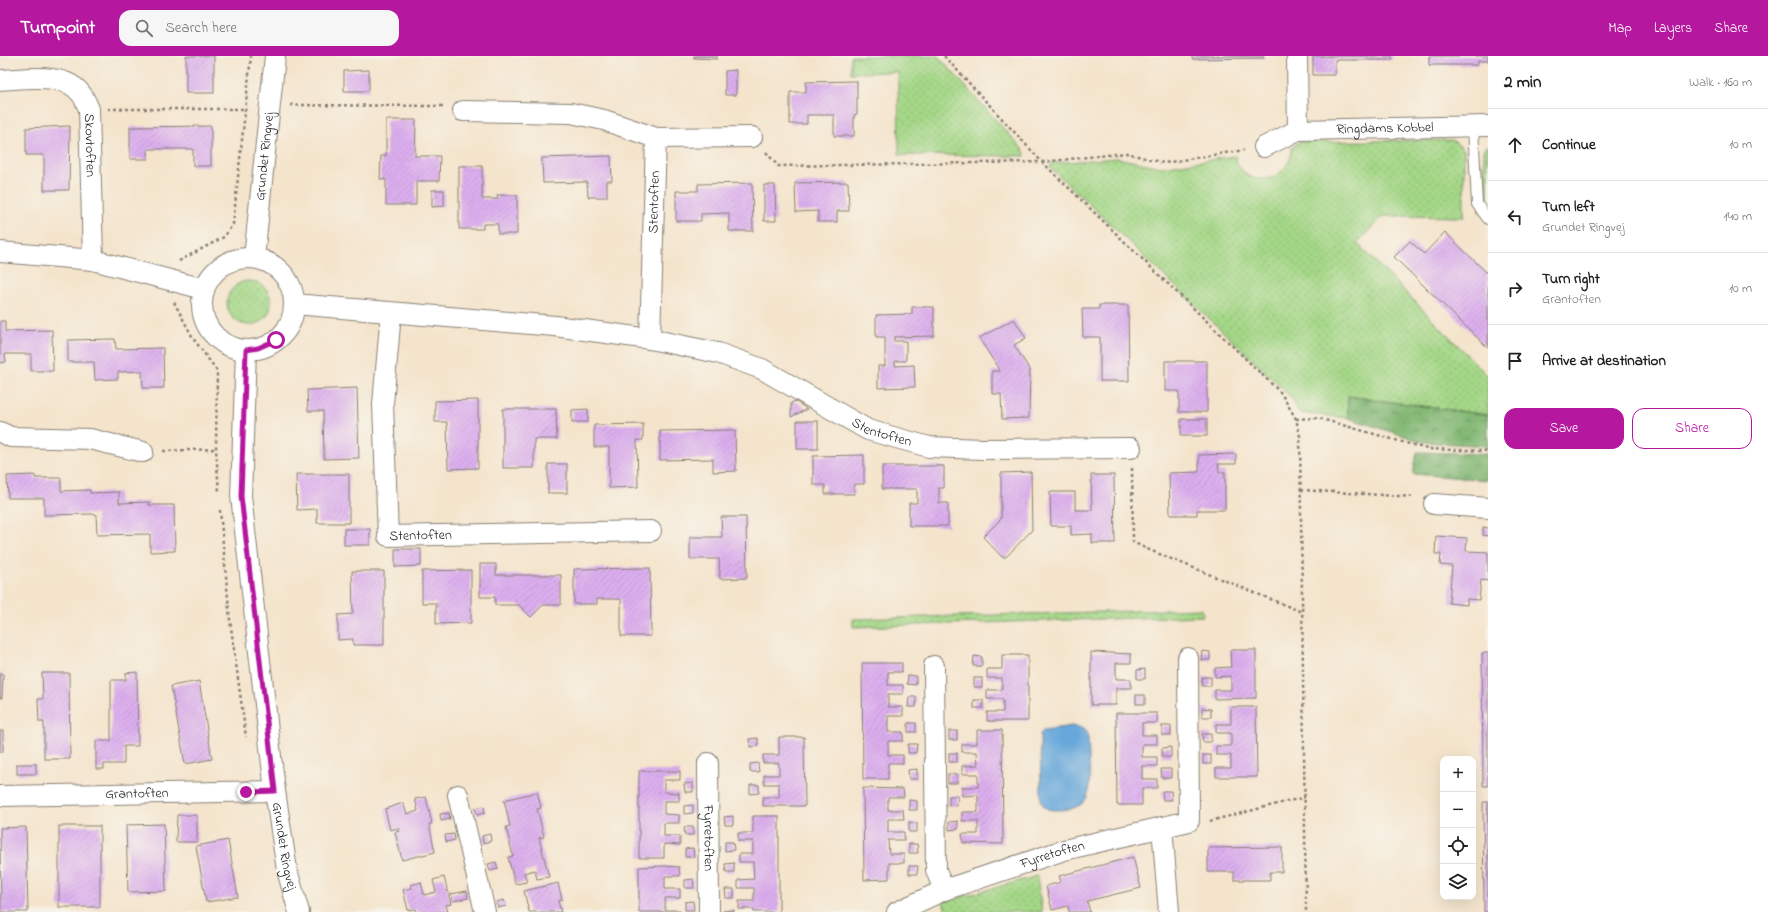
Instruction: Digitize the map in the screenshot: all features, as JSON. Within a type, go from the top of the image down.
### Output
[{"type":"street","name":"Grundet Ringvej","points":[[254,258],[275,56]]},
{"type":"street","points":[[1297,56],[1298,130]]},
{"type":"street","name":"Skovtoften","points":[[0,80],[52,79],[68,83],[82,94],[89,109],[93,260]]},
{"type":"street","points":[[463,110],[572,113],[604,120],[656,138],[752,137]]},
{"type":"street","name":"Ringdams Kobbel","points":[[1264,147],[1298,130],[1480,126]]},
{"type":"street","name":"Stentoften","points":[[650,339],[656,138]]},
{"type":"street","points":[[0,252],[93,260],[204,289]]},
{"type":"street","points":[[238,258],[254,258],[273,265],[283,274],[292,289],[294,304],[292,318],[286,329],[276,340],[258,348],[246,350],[226,344],[209,329],[202,312],[204,289],[213,274],[226,263],[238,258]]},
{"type":"street","name":"Stentoften","points":[[294,304],[556,326],[650,339],[718,353],[762,369],[868,430],[928,447],[983,449],[1131,448]]},
{"type":"street","name":"Stentoften","points":[[391,313],[383,404],[388,536],[651,531]]},
{"type":"street","name":"Grundet Ringvej","points":[[246,350],[241,496],[275,791],[287,870],[299,912]]},
{"type":"street","points":[[0,432],[11,437],[90,439],[143,452]]},
{"type":"street","points":[[1434,504],[1488,508]]},
{"type":"street","points":[[1188,658],[1189,820]]},
{"type":"street","points":[[934,666],[936,870],[944,890]]},
{"type":"street","name":"Fyrretoften","points":[[708,763],[709,912]]},
{"type":"street","name":"Grantoften","points":[[0,796],[275,791]]},
{"type":"street","points":[[458,795],[485,912]]},
{"type":"street","name":"Fyrretoften","points":[[897,912],[944,890],[1064,850],[1189,820]]},
{"type":"street","points":[[1162,827],[1169,912]]},
{"type":"lane","name":"Ringdams Kobbel","points":[[1480,126],[1477,204],[1488,219]]},
{"type":"path","points":[[944,56],[1042,162],[1281,393],[1296,418],[1300,436],[1306,912]]},
{"type":"path","points":[[752,137],[778,166],[1042,162],[1126,153],[1164,163],[1264,147]]},
{"type":"path","points":[[1296,418],[1318,418],[1427,449],[1488,451]]},
{"type":"path","points":[[1131,448],[1133,542],[1302,612]]},
{"type":"path","points":[[143,452],[216,449]]},
{"type":"path","points":[[1301,490],[1417,497],[1434,504]]},
{"type":"path","points":[[1189,820],[1198,824],[1305,797]]},
{"type":"green space","points":[[851,56],[938,56],[1024,151],[1025,156],[899,155],[898,72],[851,73]]},
{"type":"green space","points":[[1453,140],[1464,150],[1464,217],[1383,216],[1357,243],[1488,376],[1488,415],[1348,396],[1348,418],[1299,413],[1293,400],[1280,386],[1050,167],[1052,163],[1117,158],[1161,167],[1235,156],[1240,167],[1247,175],[1256,179],[1266,179],[1275,176],[1283,169],[1289,160],[1292,147],[1299,142]]},
{"type":"green space","points":[[1488,145],[1488,204],[1484,201],[1484,149]]},
{"type":"green space","points":[[245,281],[253,281],[265,287],[271,299],[271,307],[265,319],[253,325],[245,325],[233,319],[227,307],[227,299],[233,287]]},
{"type":"green space","points":[[1348,396],[1488,415],[1488,446],[1423,442],[1348,418]]},
{"type":"green space","points":[[1417,452],[1488,454],[1488,480],[1413,474]]},
{"type":"green space","points":[[1202,609],[1203,616],[853,627],[853,619]]},
{"type":"green space","points":[[1037,876],[1042,912],[946,912],[943,902]]},
{"type":"water","points":[[1072,726],[1084,728],[1088,734],[1090,777],[1088,793],[1086,799],[1081,805],[1065,810],[1050,810],[1044,806],[1041,801],[1040,734],[1044,730]]},
{"type":"building","points":[[186,56],[214,56],[214,93],[186,93]]},
{"type":"building","points":[[694,56],[717,56],[717,59],[694,58]]},
{"type":"building","points":[[1192,56],[1264,56],[1264,58],[1192,59]]},
{"type":"building","points":[[1313,56],[1392,56],[1392,60],[1335,60],[1335,75],[1313,75]]},
{"type":"building","points":[[1429,56],[1488,56],[1488,61],[1478,61],[1478,65],[1429,65]]},
{"type":"building","points":[[369,70],[369,91],[344,91],[344,71]]},
{"type":"building","points":[[736,70],[736,95],[725,95],[725,71]]},
{"type":"building","points":[[857,81],[857,114],[854,115],[854,136],[834,136],[834,115],[807,115],[807,124],[790,124],[790,92],[806,92],[806,82]]},
{"type":"building","points":[[386,120],[416,120],[415,156],[440,156],[439,181],[416,181],[416,205],[386,205],[386,180],[380,179],[381,156],[386,156]]},
{"type":"building","points":[[70,126],[69,190],[44,190],[44,155],[26,155],[26,128]]},
{"type":"building","points":[[211,126],[211,166],[193,166],[193,149],[148,149],[148,159],[130,159],[130,127]]},
{"type":"building","points":[[611,156],[612,181],[607,181],[607,197],[588,197],[587,182],[543,183],[542,158]]},
{"type":"building","points":[[459,166],[482,166],[482,199],[498,199],[497,195],[517,195],[517,234],[498,234],[498,224],[483,224],[483,229],[459,229]]},
{"type":"building","points":[[848,182],[849,211],[837,211],[837,222],[818,222],[818,211],[796,212],[795,183]]},
{"type":"building","points":[[752,183],[753,231],[729,231],[729,213],[701,214],[701,221],[676,221],[676,191],[698,191],[698,184]]},
{"type":"building","points":[[764,185],[775,185],[776,221],[764,221]]},
{"type":"building","points":[[432,190],[444,190],[444,206],[432,207]]},
{"type":"building","points":[[1445,232],[1488,274],[1488,348],[1394,257],[1410,241],[1424,254]]},
{"type":"building","points":[[1099,305],[1128,305],[1129,381],[1100,381],[1100,337],[1083,337],[1082,309],[1099,309]]},
{"type":"building","points":[[912,307],[934,307],[934,336],[894,337],[894,341],[906,341],[906,361],[895,361],[895,366],[914,365],[915,387],[878,388],[878,366],[885,366],[885,337],[876,337],[876,315],[912,314]]},
{"type":"building","points":[[1014,319],[1026,338],[1014,345],[1030,370],[1029,418],[1002,419],[1001,394],[992,394],[992,371],[1000,371],[979,338]]},
{"type":"building","points":[[0,321],[5,321],[5,331],[52,330],[53,371],[31,371],[31,354],[5,354],[6,362],[0,363]]},
{"type":"building","points":[[115,339],[116,349],[163,348],[164,388],[143,388],[142,371],[118,372],[118,379],[95,380],[94,362],[68,362],[68,340]]},
{"type":"building","points":[[1165,361],[1207,361],[1207,412],[1179,412],[1179,391],[1165,391]]},
{"type":"building","points":[[357,388],[359,458],[324,459],[323,411],[308,411],[307,390]]},
{"type":"building","points":[[478,400],[478,468],[448,469],[447,422],[435,422],[435,401]]},
{"type":"building","points":[[795,401],[807,409],[791,417],[791,403]]},
{"type":"building","points":[[503,409],[556,409],[557,439],[534,439],[534,468],[503,468]]},
{"type":"building","points":[[588,409],[588,422],[572,422],[572,410]]},
{"type":"building","points":[[1181,419],[1207,419],[1207,436],[1181,436]]},
{"type":"building","points":[[797,421],[818,421],[818,449],[797,449]]},
{"type":"building","points":[[643,424],[643,440],[637,440],[638,487],[609,488],[609,447],[594,447],[594,425]]},
{"type":"building","points":[[735,430],[736,471],[713,472],[713,459],[660,460],[660,431]]},
{"type":"building","points":[[1236,454],[1236,464],[1218,464],[1219,472],[1225,472],[1225,510],[1197,510],[1197,515],[1170,515],[1169,473],[1199,472],[1199,455]]},
{"type":"building","points":[[864,455],[864,484],[854,484],[854,494],[825,494],[825,485],[813,485],[813,456]]},
{"type":"building","points":[[548,464],[567,464],[567,493],[548,493]]},
{"type":"building","points":[[882,466],[944,466],[944,488],[939,488],[939,503],[948,503],[948,526],[909,526],[909,503],[917,503],[917,489],[882,489]]},
{"type":"building","points":[[1031,472],[1032,530],[1006,557],[1002,557],[983,537],[1001,519],[1001,473]]},
{"type":"building","points":[[296,474],[349,474],[349,523],[317,523],[317,509],[297,510]]},
{"type":"building","points":[[35,475],[35,478],[61,478],[61,491],[90,490],[90,493],[119,492],[119,503],[149,502],[149,505],[174,505],[175,551],[150,552],[150,534],[97,535],[96,514],[44,515],[44,498],[8,498],[7,476]]},
{"type":"building","points":[[1091,475],[1114,475],[1115,543],[1092,543],[1092,534],[1071,535],[1071,526],[1051,526],[1050,492],[1075,492],[1075,510],[1092,510]]},
{"type":"building","points":[[721,517],[746,517],[747,578],[720,579],[719,559],[690,559],[690,537],[722,537]]},
{"type":"building","points":[[1483,527],[1488,528],[1488,536],[1483,535]]},
{"type":"building","points":[[344,529],[370,529],[370,545],[344,545]]},
{"type":"building","points":[[1436,536],[1467,538],[1466,551],[1488,552],[1488,581],[1481,580],[1479,600],[1467,599],[1467,605],[1449,603],[1452,566],[1440,565],[1441,554],[1435,554]]},
{"type":"building","points":[[395,549],[421,549],[421,566],[395,567]]},
{"type":"building","points":[[480,564],[496,564],[496,575],[561,575],[561,605],[543,605],[531,617],[519,605],[495,605],[495,597],[480,597]]},
{"type":"building","points":[[650,568],[651,636],[621,636],[621,599],[597,599],[597,604],[574,604],[574,569]]},
{"type":"building","points":[[471,570],[471,623],[436,624],[436,603],[422,603],[422,571]]},
{"type":"building","points":[[352,571],[384,571],[384,645],[353,645],[353,639],[338,640],[338,615],[353,614]]},
{"type":"building","points":[[1230,650],[1256,650],[1256,698],[1215,699],[1215,690],[1231,690],[1231,676],[1215,677],[1215,668],[1231,667]]},
{"type":"building","points":[[1202,651],[1210,652],[1210,660],[1201,660]]},
{"type":"building","points":[[1091,652],[1131,654],[1131,663],[1116,663],[1116,679],[1131,679],[1131,688],[1116,688],[1116,705],[1091,705]]},
{"type":"building","points":[[1482,653],[1488,653],[1488,786],[1483,786]]},
{"type":"building","points":[[1002,655],[1028,655],[1028,721],[987,721],[987,712],[1003,712],[1003,699],[987,699],[987,690],[1002,690],[1002,678],[987,678],[987,669],[1002,669]]},
{"type":"building","points":[[974,656],[982,657],[982,666],[973,666]]},
{"type":"building","points":[[862,663],[902,663],[902,672],[888,672],[888,685],[903,685],[903,694],[888,694],[888,707],[903,707],[903,716],[888,716],[888,732],[903,732],[903,741],[888,741],[888,755],[903,755],[903,763],[888,763],[888,779],[863,779]]},
{"type":"building","points":[[1145,669],[1145,679],[1137,679],[1137,670]]},
{"type":"building","points":[[137,672],[138,746],[124,746],[124,764],[104,764],[104,769],[96,769],[96,741],[111,741],[111,680],[126,680],[126,673]]},
{"type":"building","points":[[42,673],[69,673],[70,759],[44,759],[44,722],[39,722],[38,699],[43,699]]},
{"type":"building","points":[[0,674],[3,674],[2,698],[0,698]]},
{"type":"building","points":[[908,675],[916,676],[916,685],[907,684]]},
{"type":"building","points":[[1202,677],[1211,677],[1211,686],[1202,686]]},
{"type":"building","points":[[974,678],[982,678],[982,687],[974,687]]},
{"type":"building","points":[[199,681],[212,759],[185,764],[171,686]]},
{"type":"building","points":[[1136,695],[1145,695],[1145,704],[1136,704]]},
{"type":"building","points":[[909,697],[916,697],[916,707],[908,707]]},
{"type":"building","points":[[974,700],[983,700],[983,708],[974,708]]},
{"type":"building","points":[[1231,707],[1256,707],[1257,777],[1216,777],[1216,768],[1231,768],[1231,755],[1216,755],[1216,746],[1231,746],[1231,733],[1216,733],[1216,724],[1231,724]]},
{"type":"building","points":[[1202,708],[1211,709],[1211,717],[1202,717]]},
{"type":"building","points":[[1116,713],[1157,713],[1157,723],[1142,723],[1142,735],[1157,735],[1157,744],[1142,744],[1142,757],[1157,757],[1157,766],[1142,766],[1142,779],[1157,779],[1157,788],[1142,788],[1142,805],[1117,805]]},
{"type":"building","points":[[908,723],[916,723],[916,732],[908,732]]},
{"type":"building","points":[[1162,726],[1171,726],[1171,735],[1162,735]]},
{"type":"building","points":[[977,730],[1002,730],[1003,844],[963,843],[962,834],[978,834],[978,821],[962,821],[962,812],[978,812],[978,795],[962,796],[962,787],[978,787],[978,774],[962,774],[962,766],[978,765],[977,752],[962,752],[962,744],[977,744]]},
{"type":"building","points":[[0,731],[3,731],[3,752],[0,752]]},
{"type":"building","points":[[949,731],[957,731],[957,740],[949,740]]},
{"type":"building","points":[[1202,734],[1211,734],[1211,742],[1203,742]]},
{"type":"building","points":[[779,737],[804,737],[805,806],[763,806],[763,797],[779,797],[779,784],[764,784],[764,775],[779,775],[779,763],[763,763],[763,755],[779,755]]},
{"type":"building","points":[[758,738],[758,746],[750,747],[749,739]]},
{"type":"building","points":[[908,744],[917,744],[916,753],[908,753]]},
{"type":"building","points":[[1171,747],[1171,757],[1162,757],[1162,748]]},
{"type":"building","points":[[949,753],[957,753],[957,762],[949,762]]},
{"type":"building","points":[[1203,755],[1211,755],[1211,764],[1203,764]]},
{"type":"building","points":[[758,763],[759,772],[750,772],[750,764]]},
{"type":"building","points":[[17,764],[36,764],[36,774],[17,774]]},
{"type":"building","points":[[917,769],[917,779],[909,779],[908,770]]},
{"type":"building","points":[[1161,769],[1171,769],[1171,778],[1162,778]]},
{"type":"building","points":[[639,771],[680,771],[680,780],[664,780],[664,792],[679,793],[679,801],[664,801],[664,814],[679,815],[679,823],[664,823],[664,836],[680,836],[680,845],[664,844],[664,858],[639,858]]},
{"type":"building","points":[[948,774],[957,774],[957,783],[948,783]]},
{"type":"building","points":[[693,783],[693,792],[685,792],[684,784]]},
{"type":"building","points":[[750,785],[759,785],[759,793],[750,794]]},
{"type":"building","points":[[863,788],[903,789],[904,797],[888,797],[888,810],[903,810],[904,819],[888,819],[888,832],[904,832],[904,840],[888,840],[889,854],[904,854],[904,863],[889,863],[889,879],[864,880]]},
{"type":"building","points":[[1162,791],[1171,791],[1172,800],[1163,800]]},
{"type":"building","points":[[537,792],[541,808],[537,809],[544,837],[539,838],[549,877],[537,879],[535,870],[524,873],[527,882],[515,884],[508,857],[513,856],[506,827],[510,826],[504,800]]},
{"type":"building","points":[[949,796],[958,796],[957,806],[949,805]]},
{"type":"building","points":[[426,797],[432,824],[429,824],[435,852],[402,860],[395,832],[399,831],[398,828],[390,830],[385,809],[403,803],[407,814],[418,811],[415,799]]},
{"type":"building","points":[[909,800],[917,801],[917,810],[909,810]]},
{"type":"building","points":[[1483,802],[1488,802],[1488,912],[1484,912]]},
{"type":"building","points":[[693,805],[693,813],[684,814],[684,806]]},
{"type":"building","points":[[484,806],[485,813],[477,815],[475,808]]},
{"type":"building","points":[[449,813],[450,819],[441,821],[440,814]]},
{"type":"building","points":[[177,815],[197,815],[197,842],[176,842]]},
{"type":"building","points":[[733,816],[733,825],[725,825],[724,817]]},
{"type":"building","points":[[753,816],[779,816],[779,912],[754,912],[754,909],[739,909],[739,901],[754,901],[754,888],[738,888],[738,880],[754,879],[753,862],[739,862],[739,854],[753,854],[753,841],[738,841],[738,833],[753,833]]},
{"type":"building","points":[[958,821],[958,829],[949,830],[949,822]]},
{"type":"building","points":[[909,822],[917,823],[917,832],[909,832]]},
{"type":"building","points":[[164,824],[166,891],[128,892],[126,825]]},
{"type":"building","points":[[59,826],[100,826],[100,907],[59,907]]},
{"type":"building","points":[[26,827],[28,912],[1,912],[0,828]]},
{"type":"building","points":[[684,827],[693,827],[693,835],[685,835]]},
{"type":"building","points":[[454,834],[455,840],[446,842],[445,835]]},
{"type":"building","points":[[490,834],[491,841],[483,843],[482,836]]},
{"type":"building","points":[[228,840],[238,897],[206,902],[196,846]]},
{"type":"building","points":[[725,842],[733,842],[734,850],[725,851]]},
{"type":"building","points":[[909,844],[917,844],[918,853],[909,853]]},
{"type":"building","points":[[1282,847],[1282,872],[1270,872],[1270,880],[1234,880],[1234,872],[1208,872],[1208,848]]},
{"type":"building","points":[[693,848],[694,857],[685,857],[685,849]]},
{"type":"building","points":[[1133,857],[1141,888],[1087,901],[1090,912],[1069,912],[1068,906],[1052,910],[1046,886],[1061,882],[1059,876]]},
{"type":"building","points":[[496,862],[498,869],[490,871],[488,864]]},
{"type":"building","points":[[734,863],[734,872],[726,872],[725,864]]},
{"type":"building","points":[[909,866],[918,866],[917,874],[909,874]]},
{"type":"building","points":[[639,867],[679,867],[680,876],[665,876],[665,889],[680,889],[680,898],[665,898],[665,910],[680,910],[680,912],[639,912]]},
{"type":"building","points":[[444,877],[451,904],[446,905],[448,912],[417,912],[416,909],[408,910],[403,890],[412,888],[411,885],[421,882],[424,895],[436,892],[433,880]]},
{"type":"building","points":[[693,879],[694,888],[685,888],[685,880]]},
{"type":"building","points":[[558,883],[562,900],[558,901],[561,912],[529,912],[524,891]]},
{"type":"building","points":[[725,889],[734,889],[734,898],[726,898]]},
{"type":"building","points":[[467,891],[468,898],[453,901],[451,894]]},
{"type":"building","points":[[504,900],[506,906],[498,908],[496,902]]},
{"type":"building","points":[[693,901],[694,910],[685,910],[685,902]]},
{"type":"building","points":[[734,910],[734,912],[723,912],[723,911]]},
{"type":"route","points":[[246,792],[275,791],[241,496],[246,350],[258,348],[276,340]]}]
